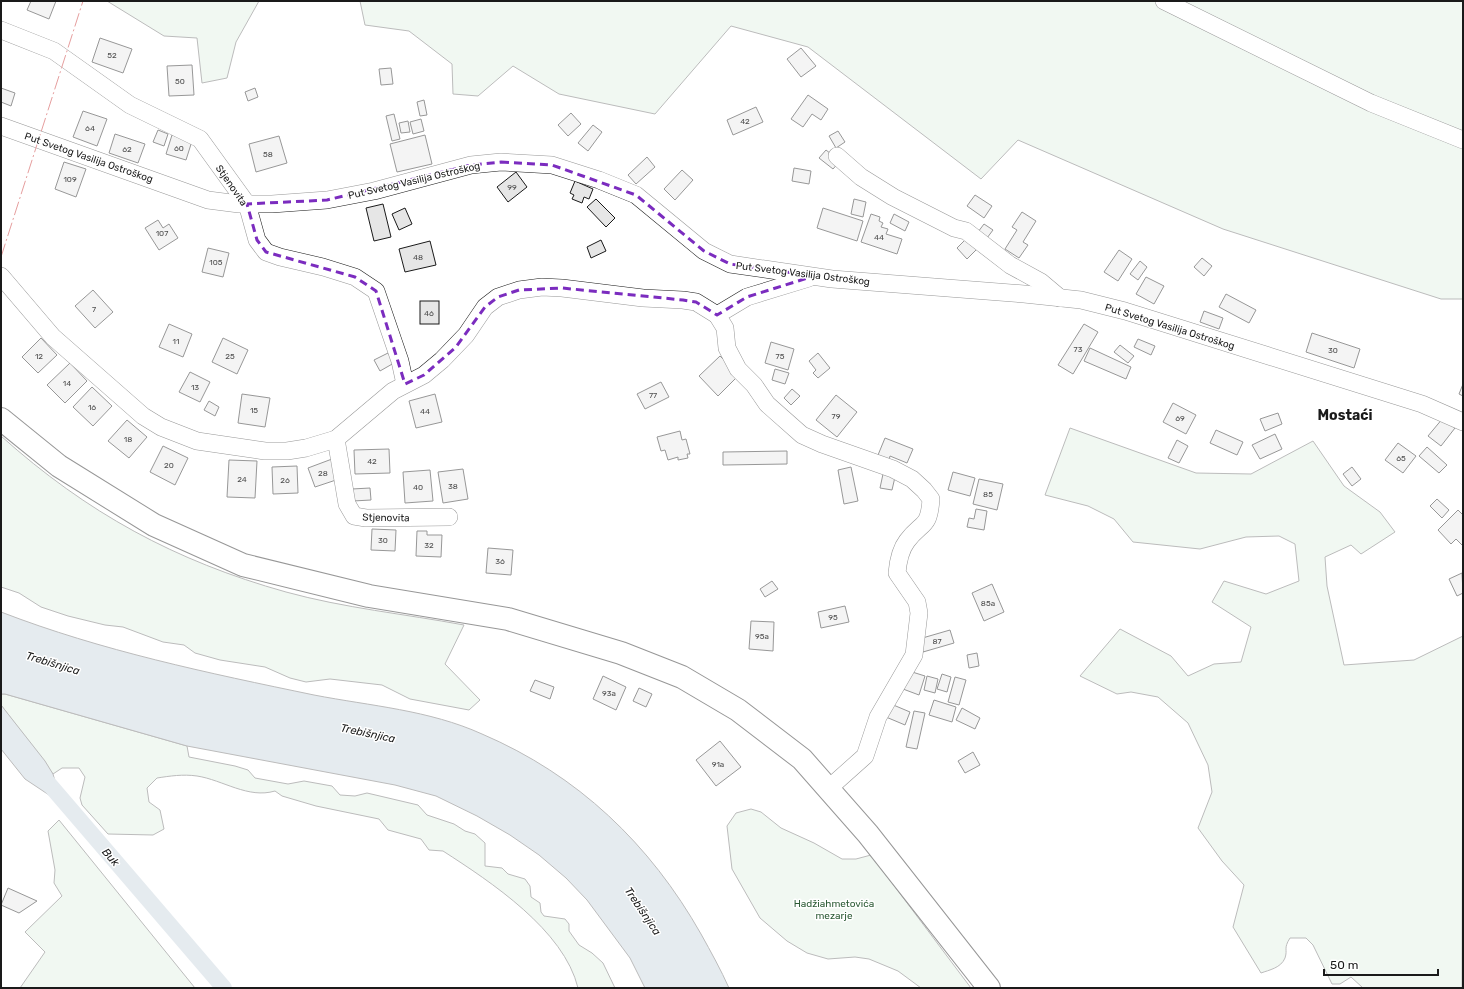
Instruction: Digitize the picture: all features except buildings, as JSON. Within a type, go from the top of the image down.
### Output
[{"type":"main road","points":[[1,419],[59,466],[154,525],[243,565],[369,596],[508,619],[621,653],[682,677],[738,710],[802,759],[868,834],[989,988]]},
{"type":"street","points":[[1164,1],[1371,103],[1463,140]]},
{"type":"street","name":"Stjenovita","points":[[1,30],[54,51],[130,105],[200,139],[248,204],[257,240],[266,252],[355,277],[376,291],[400,361],[405,384]]},
{"type":"street","name":"Put Svetog Vasilija Ostroškog","points":[[1,126],[208,200],[248,204],[272,204],[326,200],[374,191],[471,165],[501,162],[552,165],[599,180],[636,195],[704,251],[730,264],[814,276],[1060,298],[1125,311],[1422,404],[1463,422]]},
{"type":"street","points":[[837,156],[861,177],[893,197],[954,228],[966,231],[1010,265],[1041,282],[1060,298]]},
{"type":"street","points":[[1,276],[53,337],[143,416],[161,427],[197,441],[266,451],[287,451],[306,448],[336,439],[393,391],[424,375],[446,356],[466,334],[485,307],[498,297],[519,290],[542,287],[562,288],[643,298],[683,300],[696,302],[717,315],[725,328],[727,348],[738,369],[754,385],[767,404],[802,435],[822,444],[893,469],[912,479],[931,499],[929,518],[907,541],[899,558],[897,573],[917,602],[919,613],[914,655],[878,717],[866,756],[828,789]]},
{"type":"street","points":[[717,315],[746,297],[814,276]]},
{"type":"street","name":"Stjenovita","points":[[336,439],[347,504],[354,516],[366,518],[449,517]]},
{"type":"highlighted area","points":[[501,162],[552,165],[636,195],[704,251],[730,264],[814,276],[747,297],[717,315],[696,302],[683,300],[562,288],[519,290],[498,297],[485,307],[456,347],[424,375],[405,384],[376,291],[355,277],[266,252],[257,240],[247,204],[327,200],[471,165]]},
{"type":"green space","points":[[107,1],[259,1],[236,42],[227,78],[202,83],[197,38],[164,36]]},
{"type":"green space","points":[[360,1],[1463,1],[1463,299],[1441,299],[1223,229],[1018,140],[981,179],[808,47],[731,26],[655,114],[559,94],[513,66],[478,96],[453,94],[452,64],[409,31],[365,25]]},
{"type":"green space","points":[[1070,428],[1196,473],[1251,474],[1313,441],[1344,486],[1380,512],[1395,532],[1361,554],[1351,545],[1325,557],[1327,586],[1344,665],[1414,660],[1463,636],[1462,988],[1363,988],[1351,977],[1340,984],[1332,984],[1313,945],[1306,938],[1290,938],[1286,947],[1285,958],[1281,964],[1261,973],[1233,927],[1244,885],[1222,861],[1198,828],[1212,792],[1208,765],[1188,723],[1158,697],[1131,692],[1117,694],[1080,676],[1120,629],[1171,656],[1188,676],[1214,664],[1241,662],[1251,627],[1212,602],[1224,581],[1266,594],[1299,581],[1295,544],[1279,536],[1246,537],[1200,549],[1133,542],[1114,519],[1088,506],[1045,495]]},
{"type":"green space","points":[[1,436],[33,464],[100,511],[134,531],[207,565],[245,580],[308,598],[352,607],[464,625],[445,664],[480,700],[469,710],[410,699],[382,685],[330,679],[306,682],[290,678],[265,667],[220,660],[195,653],[184,645],[163,642],[123,627],[105,625],[68,616],[41,607],[19,593],[1,587]]},
{"type":"green space","points":[[1,694],[187,746],[189,757],[248,770],[255,778],[288,784],[304,781],[332,786],[340,795],[355,796],[367,793],[418,805],[427,815],[454,824],[465,831],[475,834],[485,843],[485,866],[502,868],[508,874],[525,879],[530,886],[531,897],[540,903],[541,912],[544,916],[565,919],[569,924],[569,931],[579,945],[592,953],[603,963],[615,988],[578,988],[570,967],[558,946],[542,927],[523,909],[482,877],[443,851],[429,850],[421,839],[388,830],[379,819],[316,806],[282,796],[275,791],[255,793],[207,778],[187,775],[157,778],[147,788],[149,802],[160,810],[164,829],[153,835],[108,834],[82,805],[80,798],[85,777],[79,768],[62,768],[53,774],[1,705]]},
{"type":"green space","name":"Hadžiahmetovića mezarje","points":[[751,809],[761,812],[781,828],[814,843],[842,859],[856,859],[871,855],[971,988],[921,988],[898,971],[869,959],[855,957],[828,959],[807,953],[787,941],[760,918],[732,869],[727,826],[736,813]]},
{"type":"green space","points":[[59,820],[195,988],[20,988],[45,952],[25,932],[62,896],[54,883],[55,870],[48,831]]},
{"type":"water","name":"Trebišnjica","points":[[1,612],[39,626],[116,650],[156,660],[314,695],[400,710],[441,719],[482,734],[517,751],[550,770],[580,792],[635,842],[681,901],[705,941],[729,988],[645,988],[630,958],[587,900],[566,878],[539,855],[510,835],[477,816],[436,796],[395,785],[187,746],[1,694]]},
{"type":"water","points":[[1,705],[45,761],[53,774],[58,792],[52,797],[25,779],[1,749]]},
{"type":"waterway","name":"Buk","points":[[43,777],[224,988]]},
{"type":"power","points":[[1,257],[83,1]]},
{"type":"district","name":"Mostaći","points":[[1345,415]]}]
